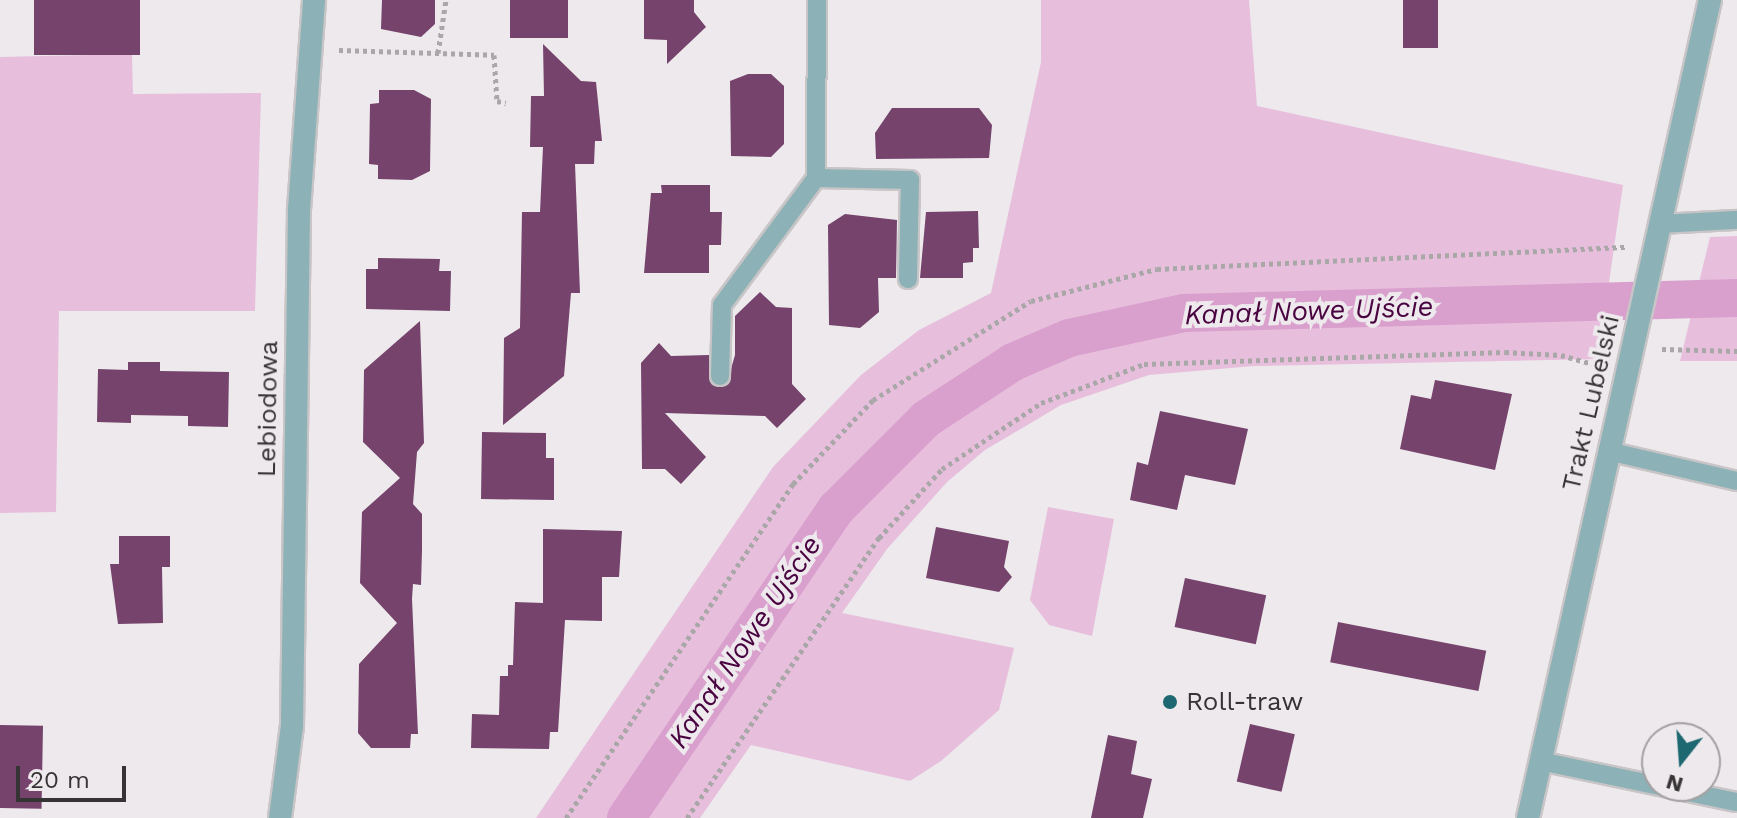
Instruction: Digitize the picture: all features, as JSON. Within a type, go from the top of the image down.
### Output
[{"type":"street","name":"Lebiodowa","points":[[280,818],[292,726],[299,210],[314,0]]},
{"type":"street","name":"Trakt Lubelski","points":[[1528,818],[1710,0]]},
{"type":"lane","points":[[720,376],[722,305],[816,178],[817,0]]},
{"type":"lane","points":[[816,178],[910,180],[908,279]]},
{"type":"lane","points":[[1660,224],[1737,220]]},
{"type":"lane","points":[[1608,451],[1737,481]]},
{"type":"lane","points":[[1540,761],[1737,802]]},
{"type":"path","points":[[438,53],[446,0]]},
{"type":"path","points":[[310,49],[494,55],[497,101],[506,103]]},
{"type":"path","points":[[566,818],[793,484],[873,400],[1031,301],[1157,269],[1597,245],[1654,255]]},
{"type":"path","points":[[687,818],[879,538],[942,469],[1041,403],[1144,364],[1505,352],[1561,355],[1597,367],[1634,343],[1737,351]]},
{"type":"shaded area","points":[[1041,0],[1249,0],[1257,106],[1623,185],[1598,359],[1254,366],[1149,375],[1061,405],[985,450],[947,482],[887,549],[842,613],[1014,648],[999,710],[941,761],[910,781],[751,745],[700,818],[536,818],[773,467],[861,375],[919,330],[991,293],[1041,62]]},
{"type":"shaded area","points":[[132,54],[133,94],[261,93],[255,311],[59,311],[56,512],[0,513],[0,57]]},
{"type":"shaded area","points":[[1737,236],[1737,361],[1680,361],[1710,237]]},
{"type":"shaded area","points":[[1048,507],[1114,519],[1092,636],[1049,625],[1030,600]]},
{"type":"building","points":[[34,0],[140,0],[140,55],[34,55]]},
{"type":"building","points":[[382,0],[435,0],[435,24],[421,37],[381,29]]},
{"type":"building","points":[[510,0],[568,0],[568,38],[510,38]]},
{"type":"building","points":[[644,0],[694,0],[694,12],[706,27],[667,64],[667,40],[644,39]]},
{"type":"building","points":[[1403,0],[1438,0],[1438,48],[1403,48]]},
{"type":"building","points":[[543,44],[581,81],[596,82],[602,141],[595,141],[594,164],[575,164],[580,293],[571,293],[564,376],[503,425],[504,338],[520,328],[522,212],[540,212],[543,147],[530,147],[531,96],[544,96]]},
{"type":"building","points":[[748,74],[771,74],[784,86],[784,144],[771,157],[731,156],[730,81]]},
{"type":"building","points":[[379,90],[414,90],[431,99],[430,171],[412,180],[378,179],[378,165],[369,164],[370,104],[379,103]]},
{"type":"building","points":[[892,108],[979,108],[992,125],[989,158],[876,159],[875,133]]},
{"type":"building","points":[[661,185],[710,185],[710,212],[722,212],[721,245],[709,245],[709,273],[644,273],[651,193],[662,193]]},
{"type":"building","points":[[978,211],[979,248],[973,248],[973,262],[963,263],[963,278],[920,278],[926,212]]},
{"type":"building","points":[[845,214],[897,220],[896,278],[878,278],[879,312],[860,328],[829,325],[828,225]]},
{"type":"building","points":[[378,258],[440,259],[439,271],[451,271],[450,311],[366,309],[366,269],[378,269]]},
{"type":"building","points":[[760,292],[776,307],[792,308],[792,384],[806,399],[777,428],[765,416],[665,413],[706,457],[681,484],[665,469],[642,469],[641,363],[659,343],[671,356],[709,355],[710,382],[726,386],[735,355],[735,316]]},
{"type":"building","points":[[420,321],[424,443],[417,452],[413,504],[422,514],[421,585],[413,584],[412,599],[418,734],[411,734],[410,748],[371,748],[358,733],[359,664],[397,623],[360,583],[362,512],[400,478],[363,442],[364,370]]},
{"type":"building","points":[[128,362],[160,362],[160,371],[229,372],[228,427],[188,426],[188,416],[131,415],[131,423],[97,422],[98,369],[128,370]]},
{"type":"building","points":[[1435,380],[1512,394],[1495,470],[1400,449],[1411,395],[1431,399]]},
{"type":"building","points":[[1160,411],[1248,429],[1235,485],[1185,475],[1177,510],[1130,500],[1137,462],[1148,465]]},
{"type":"building","points":[[482,432],[546,433],[546,458],[554,458],[554,500],[481,499]]},
{"type":"building","points":[[936,527],[1009,541],[1004,567],[1012,577],[999,592],[926,578]]},
{"type":"building","points":[[543,529],[622,531],[619,577],[602,577],[602,621],[565,620],[558,732],[550,732],[549,749],[471,748],[472,714],[499,715],[500,676],[508,676],[508,665],[513,665],[515,602],[543,603]]},
{"type":"building","points":[[119,536],[170,536],[170,567],[162,567],[163,623],[118,624],[110,564],[119,564]]},
{"type":"building","points":[[1185,578],[1266,595],[1256,644],[1175,627]]},
{"type":"building","points":[[1338,622],[1486,651],[1478,691],[1330,662]]},
{"type":"building","points":[[1250,724],[1295,734],[1282,792],[1237,781]]},
{"type":"building","points":[[0,725],[43,726],[42,809],[0,808]]},
{"type":"building","points":[[1108,735],[1137,741],[1131,774],[1152,779],[1143,818],[1091,818]]},
{"type":"waterway","name":"Kanał Nowe Ujście","points":[[626,818],[836,509],[926,419],[1013,362],[1069,338],[1184,313],[1737,298]]},
{"type":"place","name":"Roll-traw","points":[[1170,702]]}]
